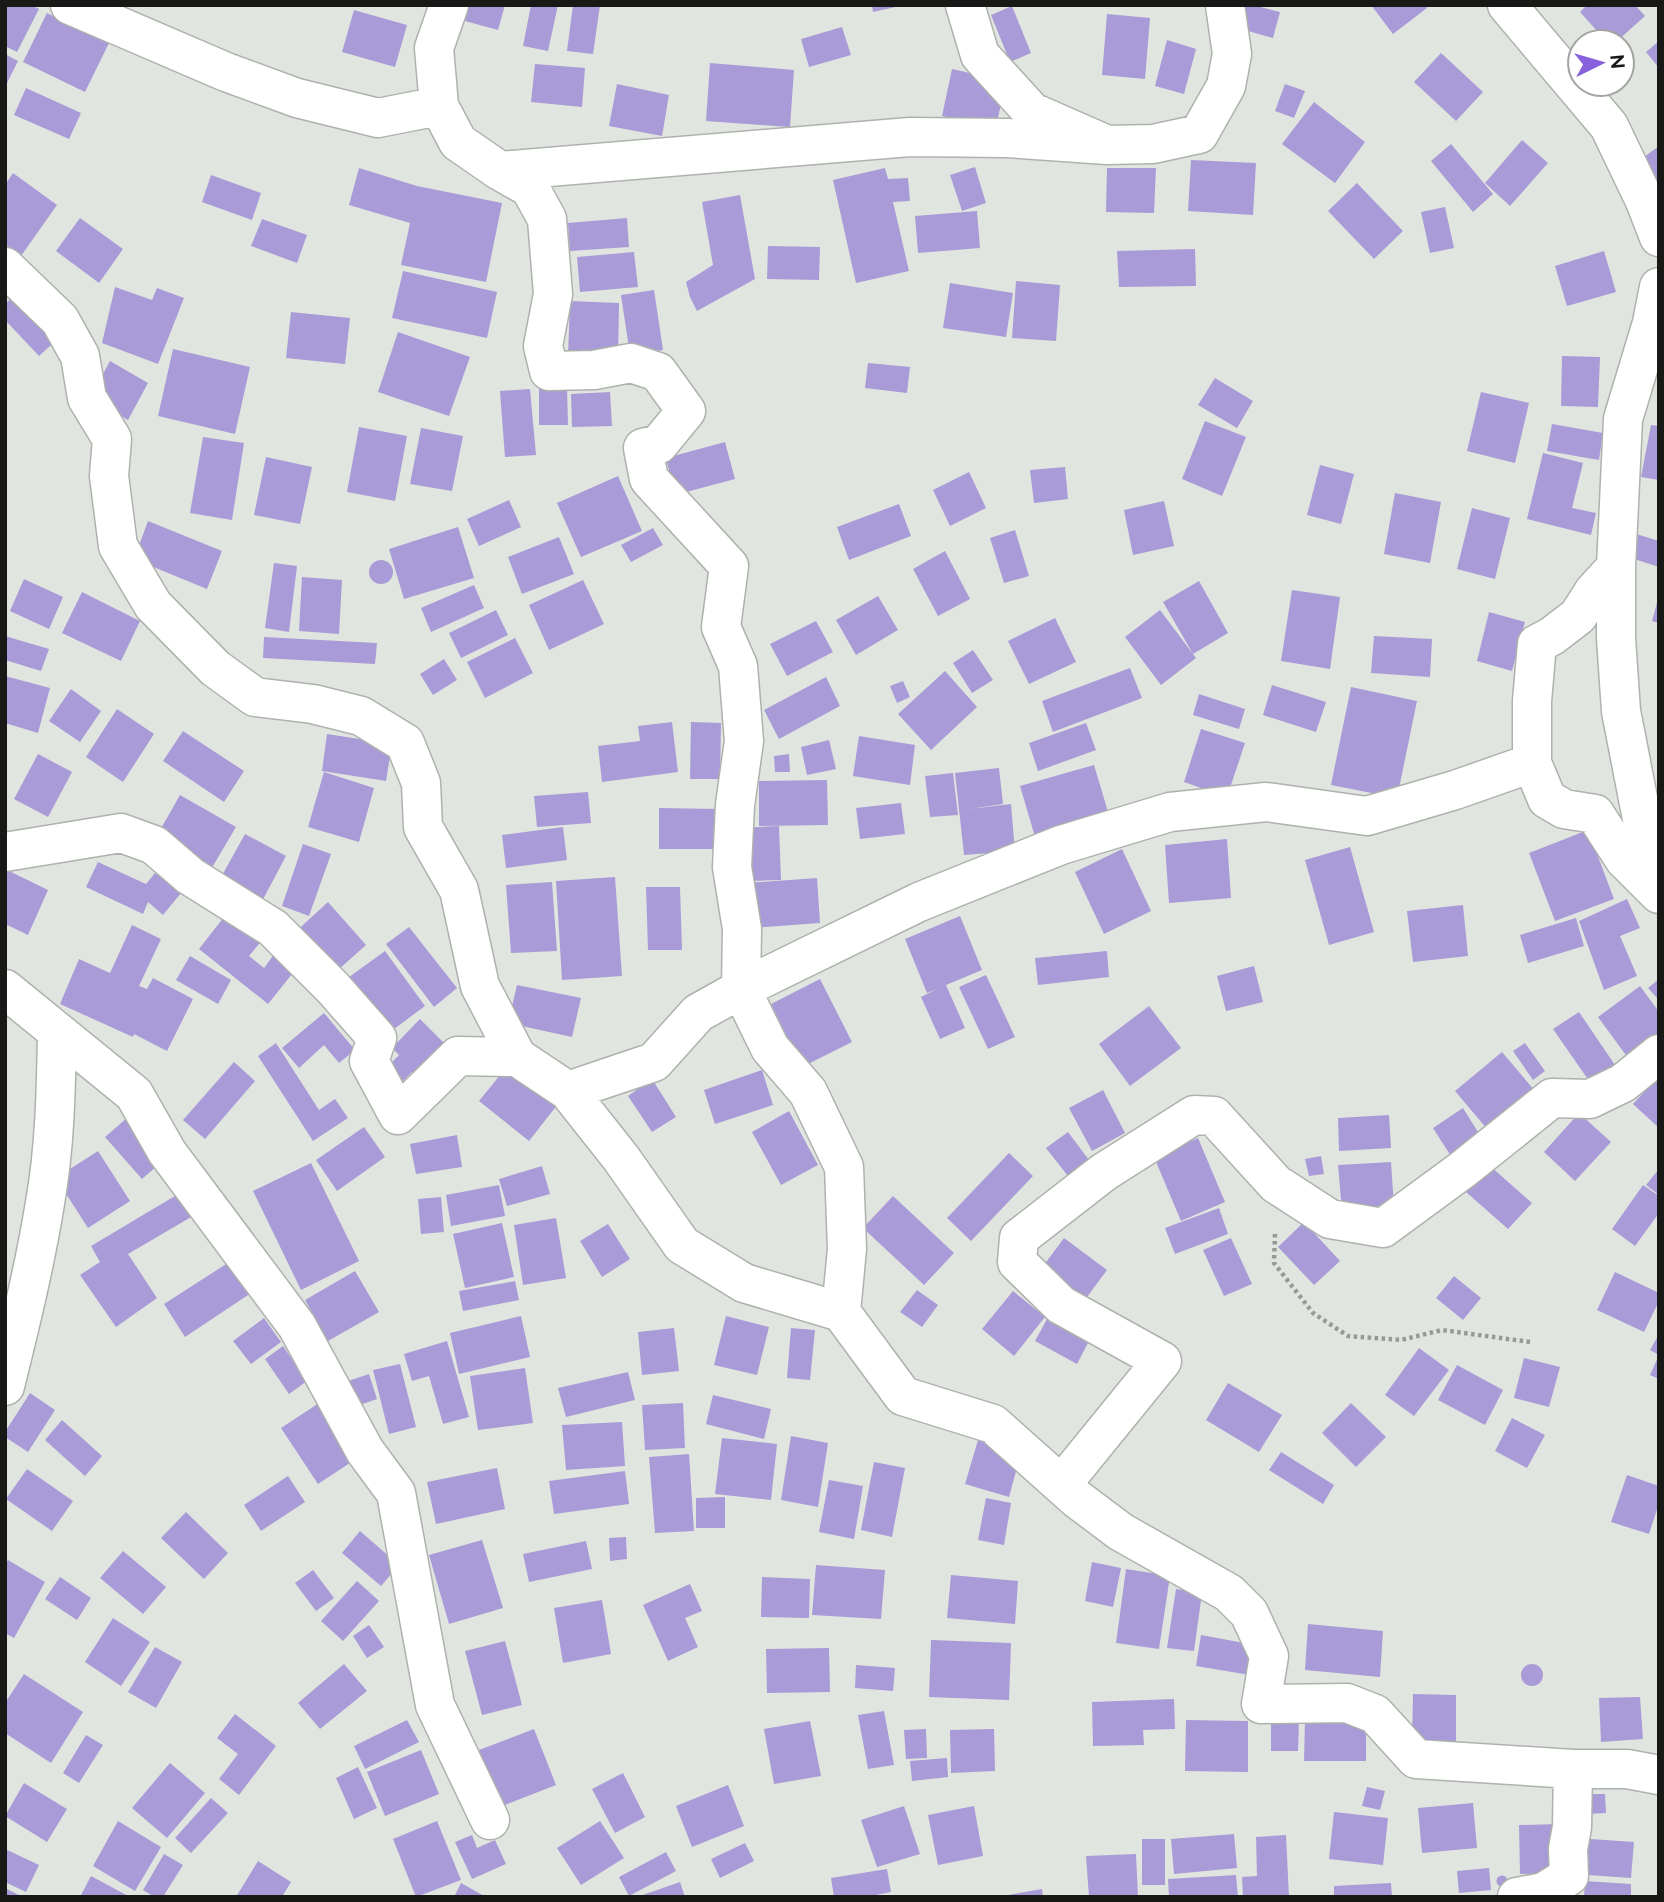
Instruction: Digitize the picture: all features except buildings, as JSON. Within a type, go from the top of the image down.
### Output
[{"type":"street","points":[[70,5],[226,72],[297,98],[378,118],[439,106]]},
{"type":"street","points":[[449,5],[434,48],[439,106],[458,142],[530,188],[547,219],[553,293],[543,346],[549,371],[594,369],[631,363],[658,372],[686,411],[659,444],[643,448],[649,479],[729,566],[721,627],[738,666],[744,741],[735,805],[732,867],[742,929],[741,989],[770,1048],[807,1092],[844,1167],[847,1249],[841,1312]]},
{"type":"street","points":[[965,5],[980,55],[1032,112],[1107,145]]},
{"type":"street","points":[[500,171],[911,137],[1007,138],[1107,145],[1153,144],[1199,134],[1226,86],[1232,54],[1225,5]]},
{"type":"street","points":[[1507,5],[1609,126],[1659,237]]},
{"type":"street","points":[[5,267],[60,320],[80,356],[87,398],[112,439],[109,476],[118,546],[153,605],[215,668],[255,697],[313,704],[361,716],[405,743],[421,783],[424,827],[460,890],[480,986],[517,1057],[568,1091],[621,1158],[682,1245],[744,1283],[841,1312],[903,1396],[993,1424],[1077,1499],[1121,1531],[1229,1593],[1249,1613],[1269,1656],[1261,1704],[1346,1703],[1375,1714],[1416,1759],[1573,1769],[1627,1769],[1659,1775]]},
{"type":"street","points":[[1658,892],[1621,711],[1616,638],[1616,567],[1623,419],[1652,323],[1659,287]]},
{"type":"street","points":[[1616,567],[1594,591],[1578,616],[1537,644],[1532,701],[1532,763],[1547,799],[1564,809],[1595,814],[1624,859],[1658,892]]},
{"type":"street","points":[[568,1091],[654,1062],[698,1013],[741,989],[919,902],[1061,845],[1170,812],[1266,802],[1367,816],[1455,790],[1532,763]]},
{"type":"street","points":[[5,852],[121,832],[153,845],[190,876],[273,928],[333,988],[377,1038],[369,1061],[398,1115],[458,1056],[517,1057]]},
{"type":"street","points":[[5,989],[134,1094],[167,1152],[297,1326],[365,1451],[396,1493],[435,1705],[490,1819]]},
{"type":"street","points":[[5,1386],[32,1280],[46,1201],[55,1123],[57,1033]]},
{"type":"street","points":[[1062,1484],[1162,1361],[1061,1305],[1017,1262],[1019,1238],[1104,1172],[1194,1115],[1214,1116],[1276,1184],[1330,1219],[1383,1227],[1552,1098],[1590,1099],[1623,1083],[1659,1054]]},
{"type":"street","points":[[1517,1897],[1544,1892],[1569,1876],[1573,1769]]},
{"type":"path","points":[[1276,1184],[1274,1263],[1313,1313],[1348,1336],[1401,1340],[1442,1329],[1530,1342]]}]
